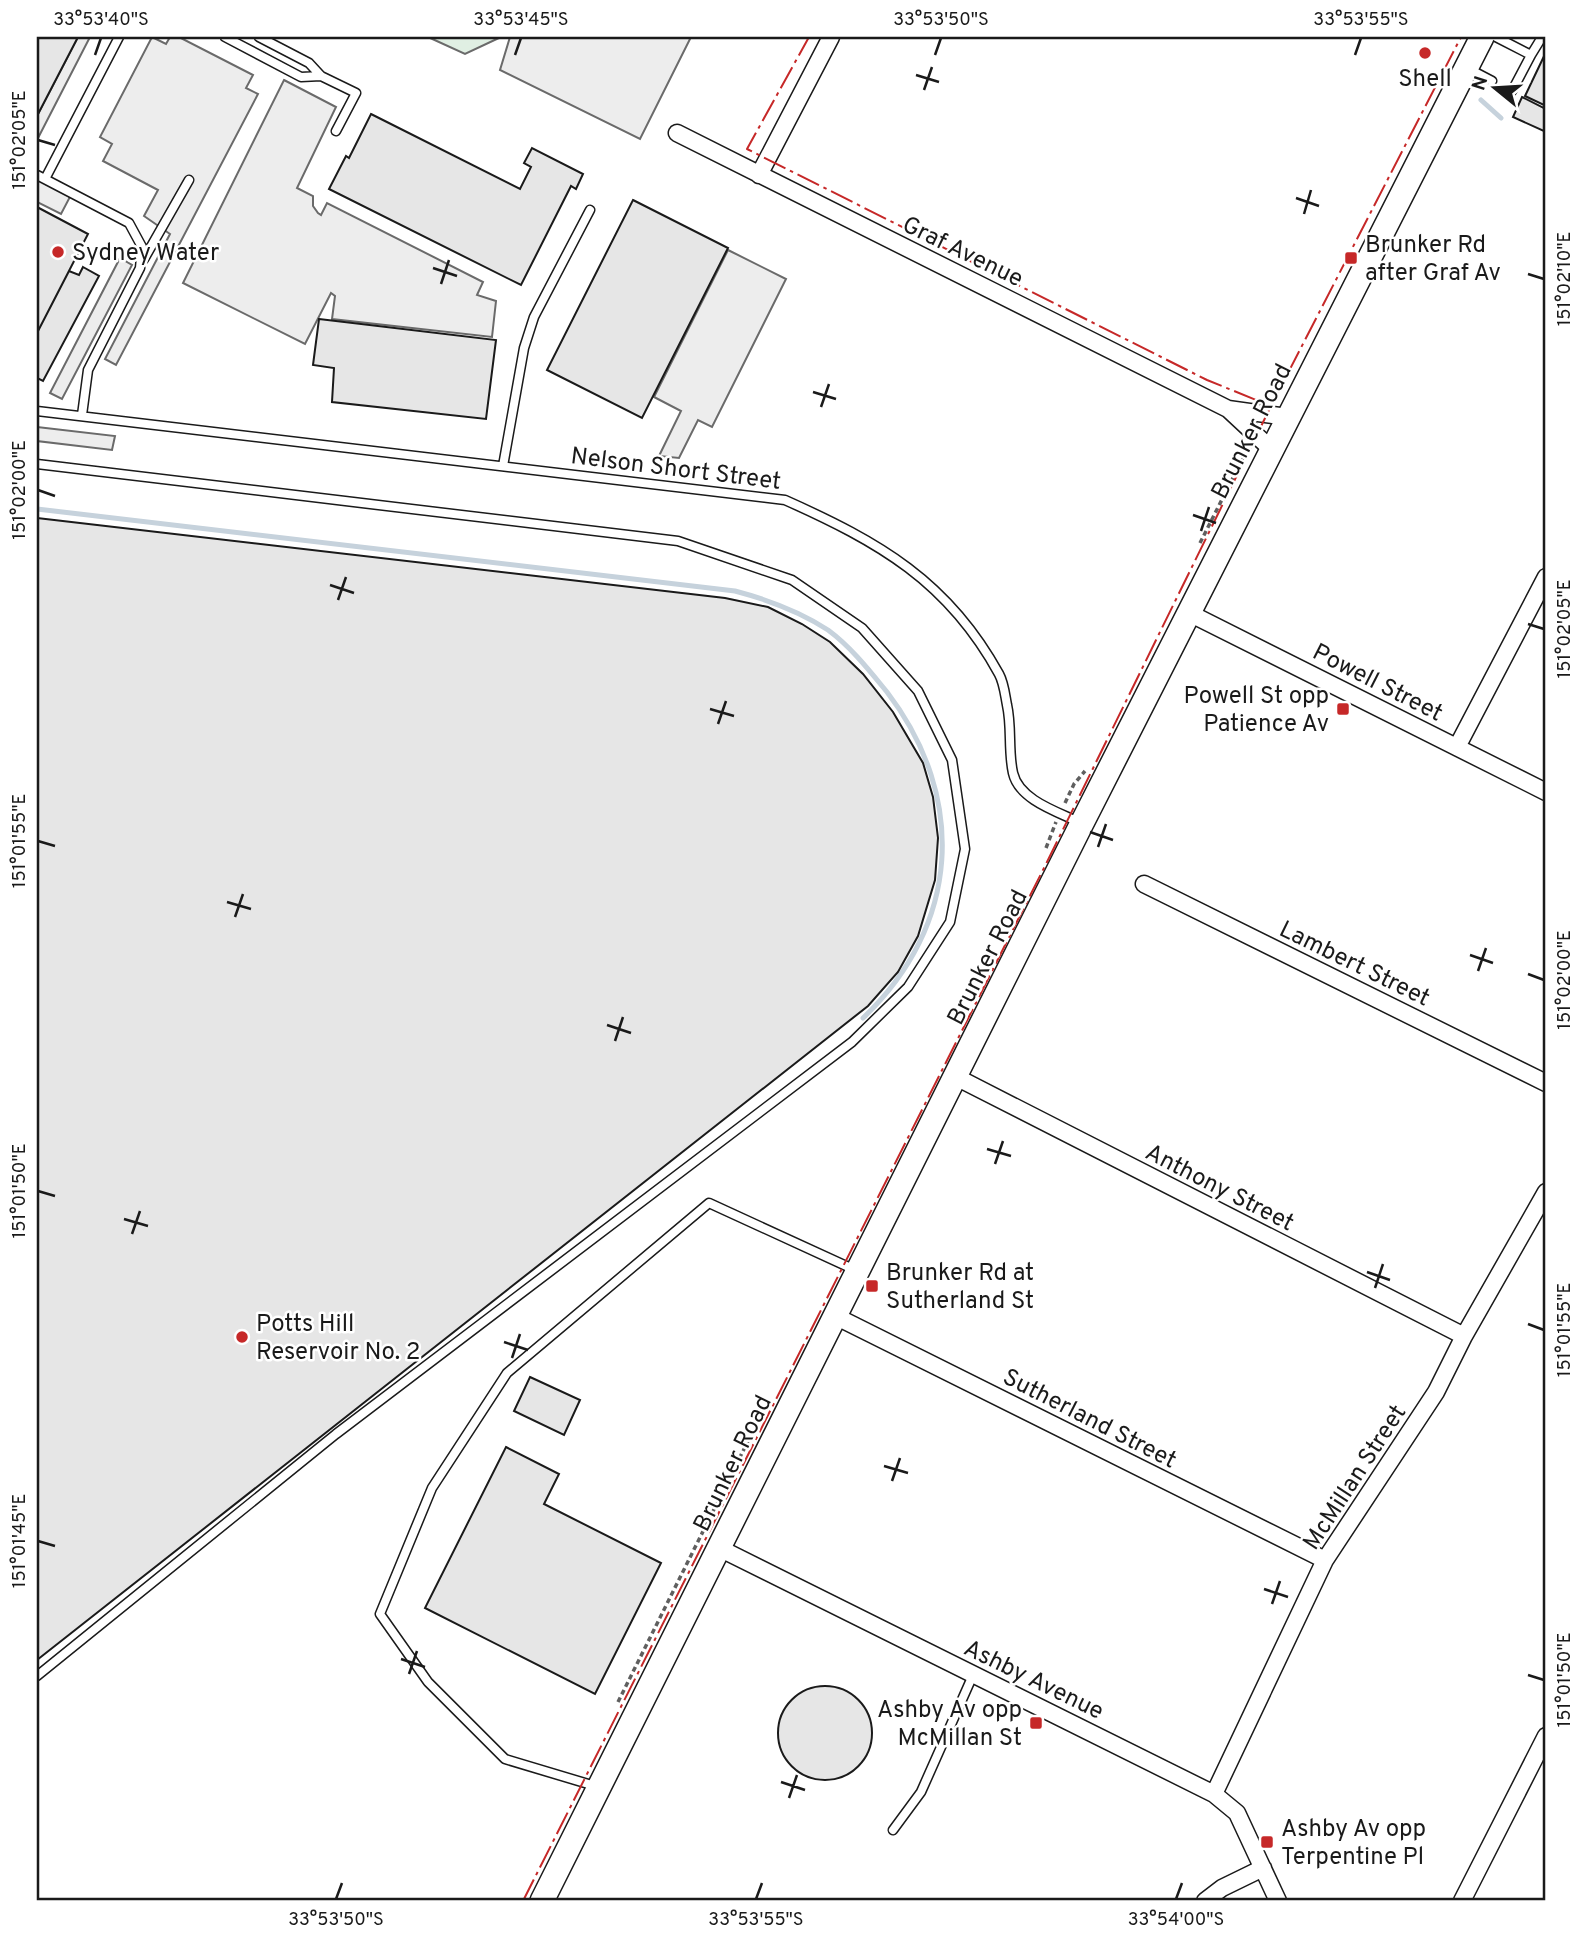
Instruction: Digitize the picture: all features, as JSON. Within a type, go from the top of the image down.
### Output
[{"type":"main road","name":"Brunker Road","points":[[542,1901],[1082,823],[1482,37]]},
{"type":"street","points":[[759,175],[831,37]]},
{"type":"street","name":"Graf Avenue","points":[[677,133],[1228,410],[1271,449]]},
{"type":"street","name":"Graf Avenue","points":[[1228,410],[1287,418]]},
{"type":"street","points":[[1457,747],[1546,577]]},
{"type":"street","name":"Powell Street","points":[[1189,613],[1546,792]]},
{"type":"street","name":"Lambert Street","points":[[1143,884],[1546,1083]]},
{"type":"street","name":"Anthony Street","points":[[956,1077],[1464,1336]]},
{"type":"street","name":"McMillan Street","points":[[1214,1794],[1325,1560],[1436,1392],[1464,1336],[1546,1195]]},
{"type":"street","name":"Sutherland Street","points":[[835,1316],[1325,1560]]},
{"type":"street","name":"Ashby Avenue","points":[[719,1548],[1214,1794],[1237,1813],[1278,1901]]},
{"type":"street","points":[[1462,1901],[1546,1736]]},
{"type":"street","points":[[1205,1901],[1222,1888],[1263,1868]]},
{"type":"lane","points":[[120,37],[41,177],[129,223],[141,242],[143,262]]},
{"type":"lane","points":[[225,37],[300,77],[321,76]]},
{"type":"lane","points":[[259,37],[309,63],[321,76],[356,93],[336,131]]},
{"type":"lane","points":[[1496,37],[1531,55]]},
{"type":"lane","points":[[1512,91],[1542,37]]},
{"type":"lane","points":[[1466,67],[1492,81]]},
{"type":"lane","points":[[82,415],[88,370],[143,262],[189,180]]},
{"type":"lane","points":[[503,466],[524,348],[534,317],[590,211]]},
{"type":"lane","name":"Nelson Short Street","points":[[37,411],[785,500],[831,520],[912,568],[954,607],[1000,676],[1011,725],[1013,775],[1024,792],[1082,823]]},
{"type":"lane","points":[[37,464],[678,541],[792,580],[862,628],[918,691],[951,760],[965,849],[950,922],[908,987],[871,1025],[336,1434],[37,1676]]},
{"type":"lane","points":[[598,1787],[505,1759],[428,1682],[380,1614],[432,1488],[507,1373],[709,1203],[858,1272]]},
{"type":"lane","points":[[893,1830],[921,1792],[973,1675]]},
{"type":"green space","points":[[428,37],[501,37],[465,54]]},
{"type":"shaded area","points":[[78,37],[90,37],[37,140],[37,116]]},
{"type":"shaded area","points":[[152,37],[166,44],[170,37],[179,37],[253,75],[246,88],[258,94],[116,365],[105,359],[170,234],[144,216],[158,190],[103,161],[112,144],[100,137]]},
{"type":"shaded area","points":[[510,37],[691,37],[640,139],[500,70]]},
{"type":"shaded area","points":[[284,80],[336,107],[297,188],[313,196],[313,206],[321,215],[327,203],[483,282],[477,295],[496,301],[492,337],[332,319],[335,296],[331,293],[305,344],[183,283]]},
{"type":"shaded area","points":[[37,175],[72,193],[61,214],[37,202]]},
{"type":"shaded area","points":[[728,250],[786,279],[712,427],[698,420],[679,458],[659,456],[681,411],[654,397]]},
{"type":"shaded area","points":[[120,258],[132,265],[62,399],[50,393]]},
{"type":"shaded area","points":[[37,427],[115,436],[112,450],[37,441]]},
{"type":"building","points":[[37,37],[78,37],[37,116]]},
{"type":"building","points":[[1546,52],[1546,106],[1525,96]]},
{"type":"building","points":[[1522,97],[1546,109],[1546,132],[1513,117]]},
{"type":"building","points":[[371,114],[520,189],[531,167],[524,163],[532,148],[583,174],[576,189],[571,186],[521,285],[329,189],[346,156],[349,158]]},
{"type":"building","points":[[633,200],[728,248],[642,418],[547,370]]},
{"type":"building","name":"Sydney Water","points":[[37,207],[88,234],[37,333]]},
{"type":"building","points":[[83,267],[99,276],[43,381],[37,378],[37,333],[69,271],[79,275]]},
{"type":"building","points":[[319,319],[496,340],[486,419],[332,402],[334,368],[313,365]]},
{"type":"building","name":"Potts Hill Reservoir No. 2","points":[[37,518],[725,598],[768,607],[830,642],[863,674],[893,712],[923,763],[933,797],[938,838],[935,880],[918,936],[898,972],[868,1006],[37,1660]]},
{"type":"building","points":[[530,1377],[580,1400],[564,1435],[514,1411]]},
{"type":"building","points":[[506,1447],[559,1474],[544,1504],[661,1563],[595,1694],[425,1608]]},
{"type":"building","points":[[825,1686],[843,1690],[858,1700],[868,1715],[872,1733],[868,1751],[858,1766],[843,1776],[825,1780],[807,1776],[792,1766],[782,1751],[778,1733],[782,1715],[792,1700],[807,1690]]},
{"type":"waterway","points":[[1481,100],[1501,118]]},
{"type":"waterway","points":[[37,509],[735,591],[760,598],[817,623],[852,651],[887,692],[913,733],[931,775],[941,817],[942,860],[935,902],[919,943],[895,982],[863,1018]]},
{"type":"power","points":[[523,1901],[1047,862],[1271,406],[1207,380],[747,149],[809,37]]},
{"type":"power","points":[[1271,406],[1461,37]]},
{"type":"place","name":"Shell","points":[[1425,53]]},
{"type":"place","name":"Sydney Water","points":[[58,252]]},
{"type":"place","name":"Brunker Rd after Graf Av","points":[[1351,258]]},
{"type":"place","name":"Powell St opp Patience Av","points":[[1343,709]]},
{"type":"place","name":"Brunker Rd at Sutherland St","points":[[872,1286]]},
{"type":"place","name":"Potts Hill Reservoir No. 2","points":[[242,1337]]},
{"type":"place","name":"Ashby Av opp McMillan St","points":[[1036,1723]]},
{"type":"place","name":"Ashby Av opp Terpentine Pl","points":[[1267,1842]]}]
